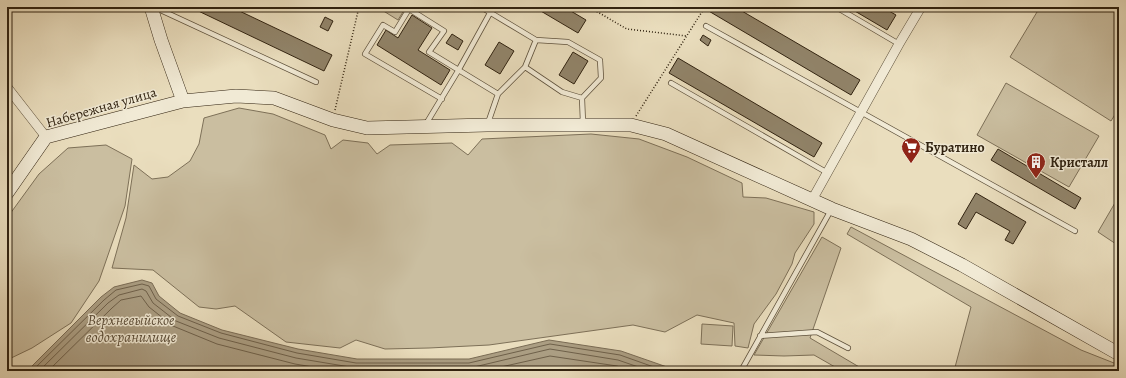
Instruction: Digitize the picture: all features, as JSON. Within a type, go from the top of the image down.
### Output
[{"type":"street","points":[[151,7],[183,101]]},
{"type":"street","points":[[812,200],[826,172],[921,7]]},
{"type":"street","points":[[7,87],[46,137]]},
{"type":"street","name":"Набережная улица","points":[[7,193],[46,137],[183,101],[236,96],[274,98],[333,120],[367,128],[631,124],[666,134],[832,209],[911,239],[962,265],[1119,354]]},
{"type":"lane","points":[[154,7],[316,82]]},
{"type":"lane","points":[[481,7],[536,40],[568,42],[600,60],[601,78],[582,98],[583,124]]},
{"type":"lane","points":[[836,7],[899,44]]},
{"type":"lane","points":[[442,100],[366,54],[383,25],[395,32],[410,9],[444,31],[429,52],[498,94]]},
{"type":"lane","points":[[424,127],[442,100],[490,13]]},
{"type":"lane","points":[[706,26],[1075,231]]},
{"type":"lane","points":[[487,125],[498,94],[525,67],[536,40]]},
{"type":"lane","points":[[525,67],[562,92],[582,98]]},
{"type":"lane","points":[[671,83],[826,172]]},
{"type":"lane","points":[[741,371],[832,209]]},
{"type":"lane","points":[[760,336],[818,332],[848,348]]},
{"type":"path","points":[[333,120],[359,7]]},
{"type":"path","points":[[589,7],[628,29],[688,36]]},
{"type":"path","points":[[631,124],[705,7]]},
{"type":"shaded area","points":[[377,7],[406,7],[398,20]]},
{"type":"shaded area","points":[[1040,7],[1119,7],[1119,108],[1111,121],[1010,57]]},
{"type":"shaded area","points":[[1006,83],[1099,136],[1069,187],[977,135]]},
{"type":"shaded area","points":[[239,108],[273,114],[325,135],[331,149],[343,140],[368,143],[377,154],[390,145],[452,143],[468,155],[482,139],[591,134],[639,139],[687,157],[742,183],[743,197],[766,198],[814,212],[814,224],[795,253],[792,264],[776,294],[754,324],[748,348],[735,346],[734,323],[697,315],[665,332],[633,325],[489,345],[385,349],[356,340],[340,348],[286,342],[235,306],[216,309],[199,307],[153,270],[112,268],[126,218],[134,165],[152,179],[168,177],[190,161],[199,144],[204,118]]},
{"type":"shaded area","points":[[106,145],[132,159],[125,206],[99,281],[71,323],[32,348],[7,360],[7,218],[39,174],[68,148]]},
{"type":"shaded area","points":[[1119,196],[1119,246],[1098,232]]},
{"type":"shaded area","points":[[851,227],[1081,350],[1119,365],[1119,371],[954,371],[971,307],[847,234]]},
{"type":"shaded area","points":[[822,237],[841,248],[810,338],[866,371],[842,371],[814,355],[754,355]]},
{"type":"shaded area","points":[[702,324],[733,326],[732,346],[701,344]]},
{"type":"water","name":"Верхневыйское водохранилище","points":[[142,280],[152,283],[159,296],[180,313],[222,330],[298,349],[357,359],[469,359],[549,340],[621,351],[667,367],[672,371],[27,371],[101,297],[114,287]]},
{"type":"building","points":[[190,7],[231,7],[332,55],[324,71]]},
{"type":"building","points":[[534,7],[564,7],[586,20],[578,33]]},
{"type":"building","points":[[709,7],[735,7],[860,80],[851,95],[707,10]]},
{"type":"building","points":[[848,7],[882,7],[896,15],[887,30]]},
{"type":"building","points":[[412,15],[432,28],[418,50],[450,70],[441,85],[377,45],[386,30],[398,38]]},
{"type":"building","points":[[325,17],[333,21],[328,31],[320,27]]},
{"type":"building","points":[[452,34],[463,41],[458,50],[446,43]]},
{"type":"building","points":[[703,35],[711,40],[708,46],[700,40]]},
{"type":"building","points":[[499,42],[514,51],[500,74],[485,65]]},
{"type":"building","points":[[573,52],[588,61],[574,84],[559,75]]},
{"type":"building","points":[[678,58],[822,143],[814,157],[669,73]]},
{"type":"building","name":"Кристалл","points":[[998,149],[1081,198],[1075,209],[991,160]]},
{"type":"building","points":[[976,193],[1026,222],[1013,244],[1005,240],[1010,231],[976,212],[966,229],[958,224]]},
{"type":"place","name":"Буратино","points":[[911,164]]},
{"type":"place","name":"Кристалл","points":[[1036,179]]}]
